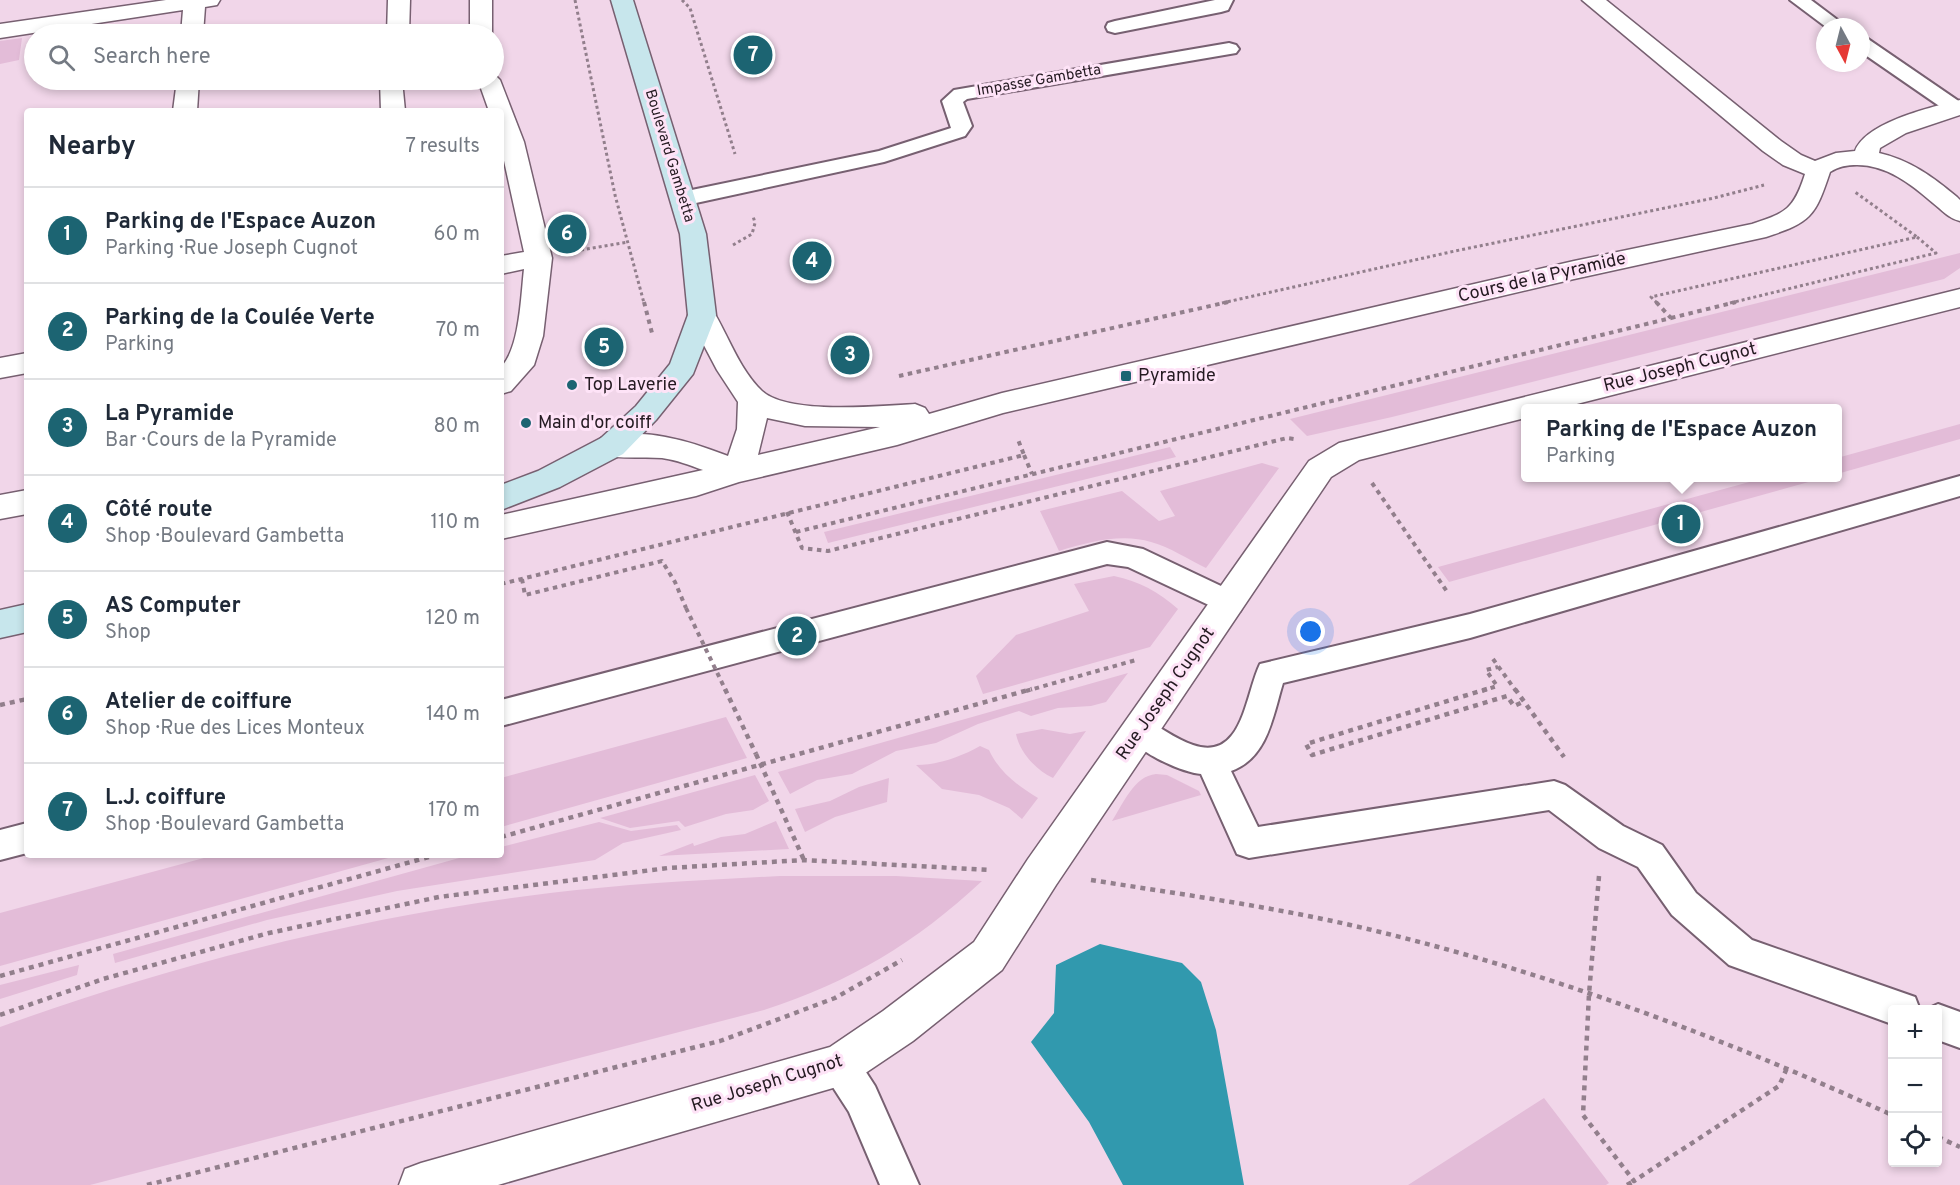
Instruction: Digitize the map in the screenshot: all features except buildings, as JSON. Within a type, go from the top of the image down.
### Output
[{"type":"main road","name":"Boulevard Gambetta","points":[[622,0],[693,234],[702,315]]},
{"type":"main road","points":[[504,497],[549,479],[612,446],[646,413],[683,368],[702,315]]},
{"type":"main road","points":[[0,624],[24,619]]},
{"type":"street","points":[[398,24],[399,0]]},
{"type":"street","points":[[481,0],[481,24]]},
{"type":"street","points":[[1593,0],[1792,160],[1818,171],[1823,165],[1833,160],[1867,158],[1886,161],[1914,175],[1960,213]]},
{"type":"street","points":[[46,24],[199,1],[194,24]]},
{"type":"street","points":[[0,31],[24,27]]},
{"type":"street","points":[[185,108],[187,90]]},
{"type":"street","points":[[392,90],[393,108]]},
{"type":"street","points":[[493,90],[500,108]]},
{"type":"street","points":[[1867,158],[1870,144],[1876,138],[1957,108]]},
{"type":"street","points":[[504,119],[512,142],[539,258],[529,336],[520,365],[504,381]]},
{"type":"street","name":"Cours de la Pyramide","points":[[959,414],[1574,270],[1757,231],[1783,223],[1802,213],[1811,197],[1818,171]]},
{"type":"street","points":[[504,264],[539,258]]},
{"type":"street","name":"Rue Joseph Cugnot","points":[[1537,404],[1960,298]]},
{"type":"street","points":[[702,315],[730,366],[753,400],[771,408],[798,415],[838,417],[959,414]]},
{"type":"street","points":[[0,368],[24,364]]},
{"type":"street","points":[[736,471],[751,437],[753,400]]},
{"type":"street","name":"Rue Joseph Cugnot","points":[[421,1185],[840,1065],[898,1026],[988,956],[1042,872],[1230,603],[1320,469],[1350,451],[1521,408]]},
{"type":"street","points":[[504,525],[696,484],[736,471],[897,434],[959,414]]},
{"type":"street","points":[[612,446],[663,447],[685,451],[736,471]]},
{"type":"street","points":[[0,507],[24,503]]},
{"type":"lane","points":[[1115,27],[1221,6],[1224,0]]},
{"type":"lane","points":[[1799,0],[1825,18]]},
{"type":"lane","name":"Impasse Gambetta","points":[[682,199],[884,156],[958,132],[962,126],[952,101],[961,94],[1229,49]]},
{"type":"lane","points":[[1870,49],[1957,108]]},
{"type":"lane","points":[[1139,731],[1189,759],[1211,761],[1232,757],[1249,741],[1270,673],[1470,626],[1960,486]]},
{"type":"lane","points":[[504,712],[1107,553],[1133,556],[1230,603]]},
{"type":"lane","points":[[1211,761],[1249,843],[1554,795],[1611,837],[1650,856],[1684,904],[1742,953],[1888,1005]]},
{"type":"lane","points":[[0,845],[24,839]]},
{"type":"lane","points":[[1942,1023],[1960,1030]]},
{"type":"lane","points":[[840,1065],[862,1099],[900,1185]]},
{"type":"path","points":[[575,0],[615,195],[653,334]]},
{"type":"path","points":[[682,0],[690,8],[702,43],[755,223],[752,234],[730,246]]},
{"type":"path","points":[[796,532],[1936,253],[1847,186],[1818,171],[1714,198],[1455,251],[891,378]]},
{"type":"path","points":[[1671,318],[1651,297],[1917,237]]},
{"type":"path","points":[[597,247],[628,242]]},
{"type":"path","points":[[981,358],[1032,474]]},
{"type":"path","points":[[787,512],[802,548],[828,551],[1287,438],[1311,442],[1338,435],[1518,695]]},
{"type":"path","points":[[504,583],[1024,455]]},
{"type":"path","points":[[522,579],[525,595],[662,561],[675,582],[804,860]]},
{"type":"path","points":[[504,836],[1147,657]]},
{"type":"path","points":[[1498,667],[1486,670],[1497,686],[1306,744],[1312,755],[1507,696],[1514,706],[1523,702]]},
{"type":"path","points":[[0,705],[24,700]]},
{"type":"path","points":[[0,976],[425,858]]},
{"type":"path","points":[[0,1015],[103,979],[269,933],[439,897],[668,868],[804,860],[1042,872],[1267,907],[1416,940],[1589,994],[1712,1036],[1889,1113]]},
{"type":"path","points":[[147,1185],[720,1041],[835,998],[904,959]]},
{"type":"path","points":[[1589,994],[1583,1115],[1634,1180]]},
{"type":"path","points":[[1628,1185],[1779,1086],[1787,1068]]},
{"type":"path","points":[[1942,1139],[1960,1147]]},
{"type":"shaded area","points":[[22,38],[19,60],[0,64],[0,41]]},
{"type":"shaded area","points":[[1960,253],[1960,268],[1944,279],[1392,417],[1307,436],[1290,419]]},
{"type":"shaded area","points":[[1960,424],[1960,439],[1842,473],[1842,457]]},
{"type":"shaded area","points":[[1170,447],[1176,457],[828,543],[824,532]]},
{"type":"shaded area","points":[[1262,463],[1279,468],[1206,568],[1165,547],[1140,539],[1105,540],[1059,551],[1040,511],[1122,491],[1159,521],[1175,516],[1160,491]]},
{"type":"shaded area","points":[[1749,482],[1809,482],[1449,582],[1438,567]]},
{"type":"shaded area","points":[[1114,576],[1148,588],[1164,597],[1178,609],[1150,647],[983,694],[976,676],[1016,635],[1089,611],[1074,584]]},
{"type":"shaded area","points":[[1128,673],[1106,702],[1091,706],[1058,708],[1031,716],[1019,711],[978,724],[936,743],[896,751],[852,774],[817,780],[790,794],[778,772]]},
{"type":"shaded area","points":[[726,717],[747,758],[504,826],[504,777]]},
{"type":"shaded area","points":[[1042,729],[1070,734],[1086,731],[1053,778],[1030,760],[1021,748],[1016,734]]},
{"type":"shaded area","points":[[980,746],[989,750],[998,765],[1010,778],[1038,798],[1022,819],[1009,808],[979,795],[942,789],[916,765],[949,760]]},
{"type":"shaded area","points":[[755,775],[769,801],[753,810],[726,814],[685,827],[679,821],[630,828],[600,818]]},
{"type":"shaded area","points":[[1167,775],[1199,791],[1201,795],[1112,821],[1135,785],[1148,776]]},
{"type":"shaded area","points":[[889,778],[887,802],[835,817],[805,832],[795,809],[830,801],[859,787]]},
{"type":"shaded area","points":[[776,821],[789,849],[659,856],[693,843],[694,846],[721,837],[745,834]]},
{"type":"shaded area","points":[[599,822],[631,831],[677,825],[681,830],[623,843],[595,860],[397,891],[267,920],[115,963],[113,954],[459,858],[504,858],[504,846]]},
{"type":"shaded area","points":[[204,858],[388,858],[0,966],[0,913]]},
{"type":"shaded area","points":[[780,876],[896,876],[982,881],[932,924],[880,958],[826,986],[764,1010],[90,1185],[0,1185],[0,1027],[134,982],[202,963],[340,929],[410,915],[550,893]]},
{"type":"shaded area","points":[[79,965],[77,975],[0,999],[0,985]]},
{"type":"shaded area","points":[[1544,1098],[1609,1183],[1606,1185],[1408,1185]]},
{"type":"water","points":[[1100,944],[1182,963],[1201,982],[1216,1030],[1244,1185],[1123,1185],[1089,1122],[1031,1042],[1054,1013],[1056,965]]},
{"type":"place","name":"L.J. coiffure","points":[[753,55]]},
{"type":"place","name":"Atelier de coiffure","points":[[567,234]]},
{"type":"place","name":"Côté route","points":[[812,261]]},
{"type":"place","name":"AS Computer","points":[[604,347]]},
{"type":"place","name":"La Pyramide","points":[[850,355]]},
{"type":"place","name":"Pyramide","points":[[1126,376]]},
{"type":"place","name":"Top Laverie","points":[[572,385]]},
{"type":"place","name":"Main d'or coiff","points":[[526,423]]},
{"type":"place","name":"Parking de l'Espace Auzon","points":[[1681,524]]},
{"type":"place","name":"Parking de la Coulée Verte","points":[[797,636]]}]
